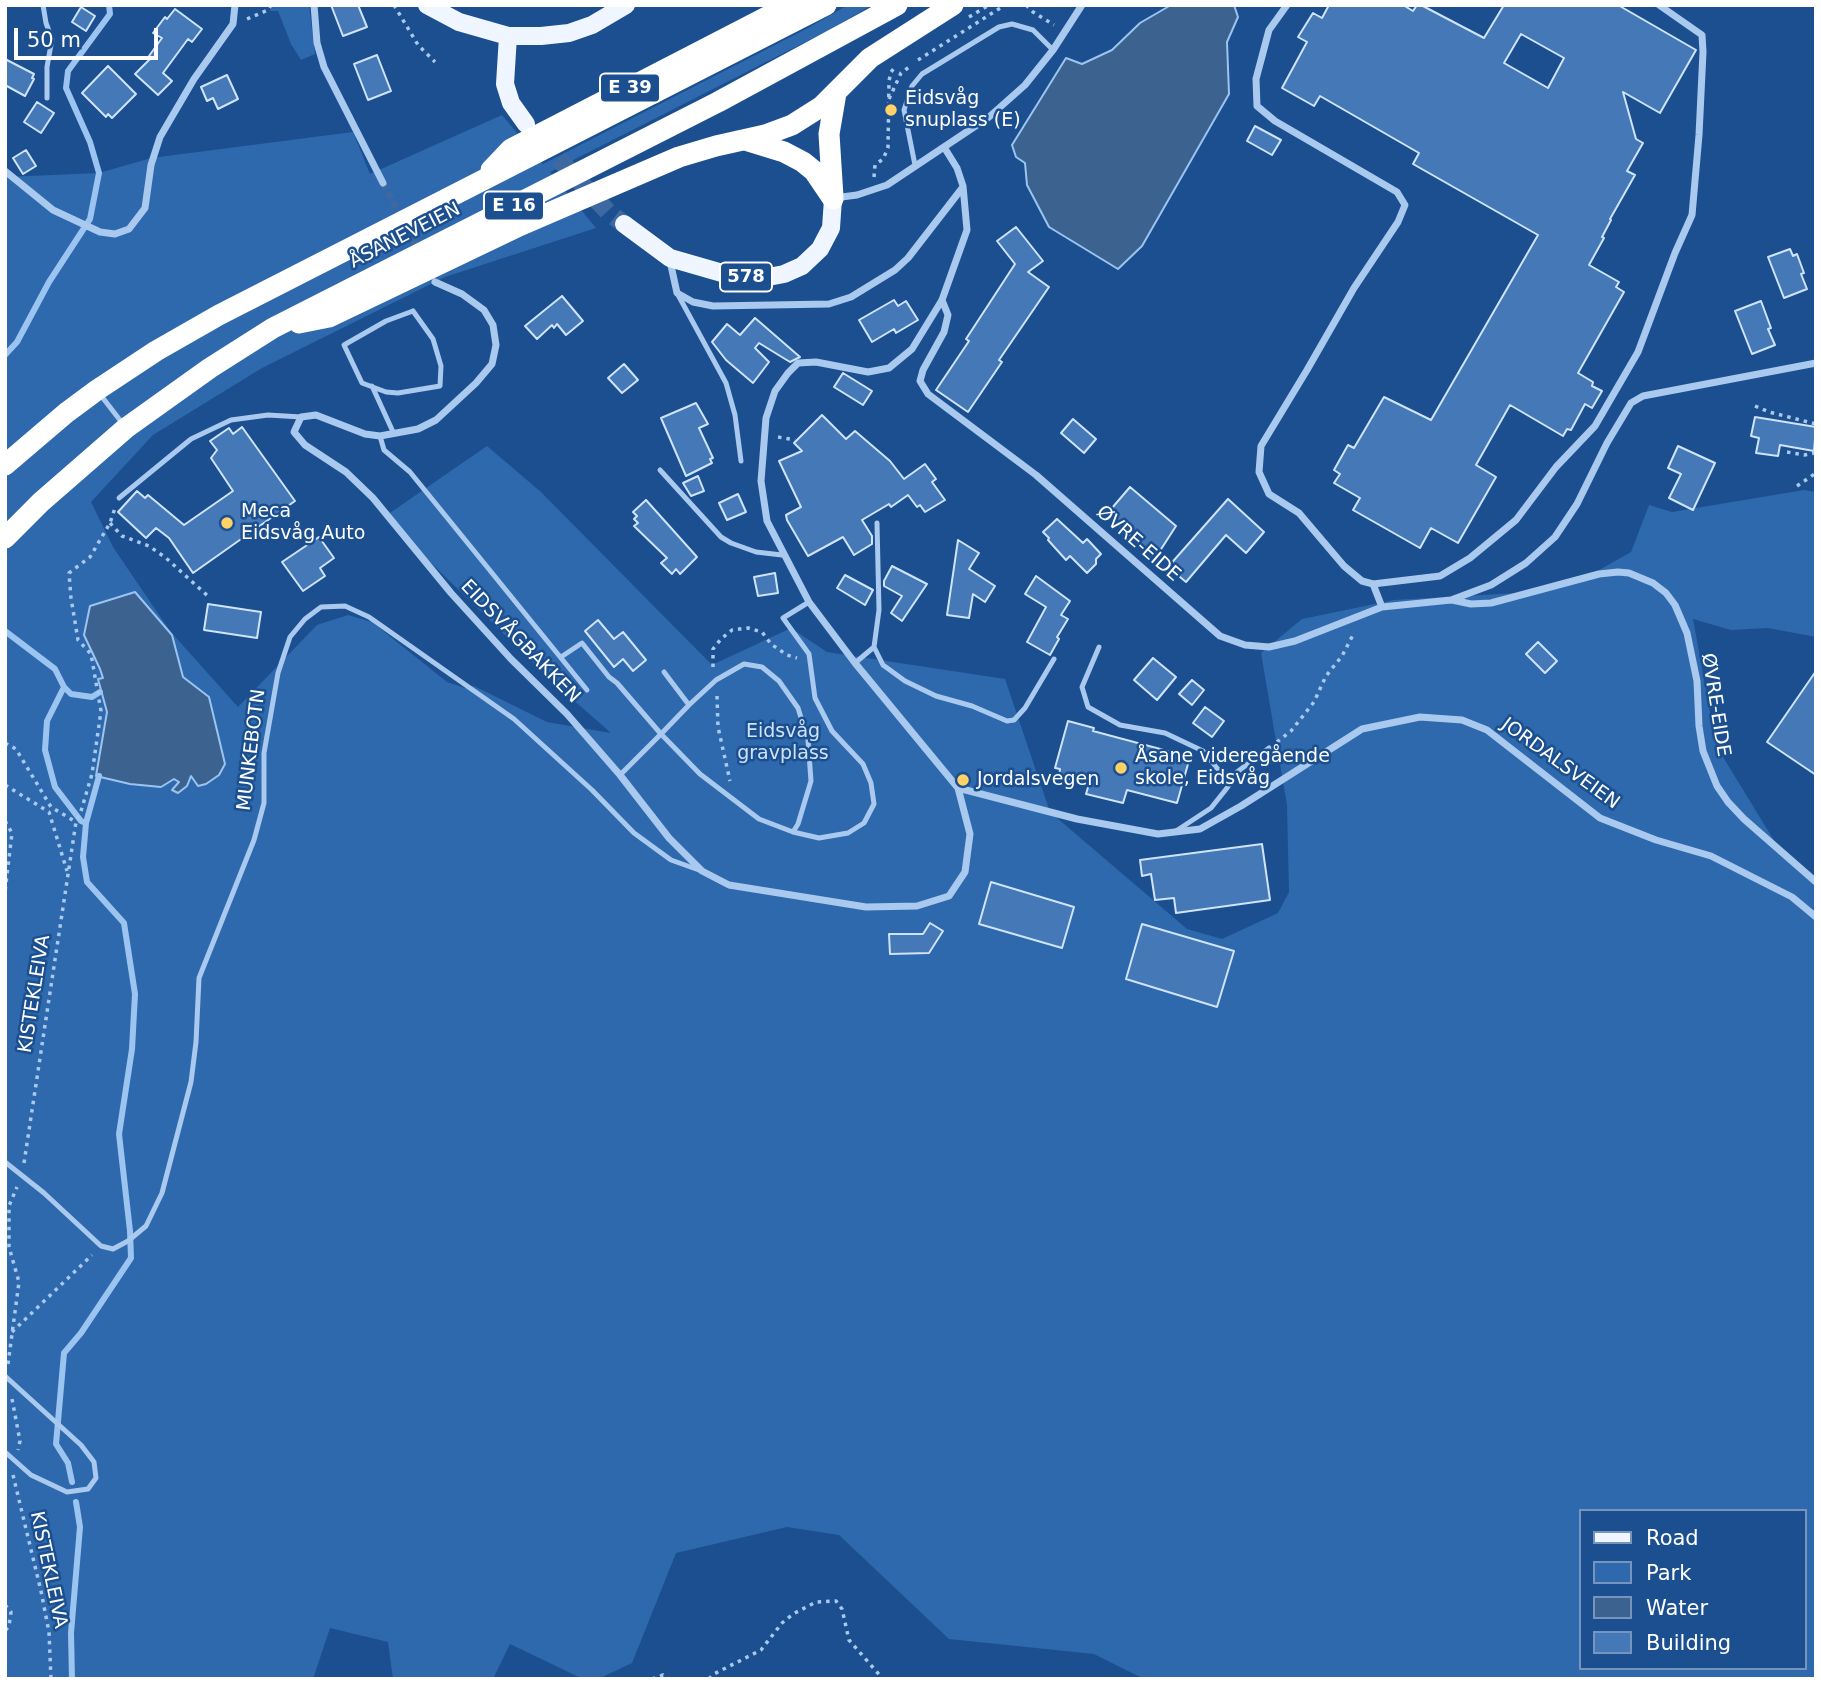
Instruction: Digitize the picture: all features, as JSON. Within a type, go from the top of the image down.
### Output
[{"type":"highway","name":"E 39","points":[[480,182],[511,149],[790,5]]},
{"type":"highway","name":"ÅSANEVEIEN","points":[[5,465],[97,390],[156,351],[219,315],[826,5]]},
{"type":"highway","name":"ÅSANEVEIEN","points":[[5,538],[41,502],[126,428],[210,368],[273,328],[754,83],[898,5]]},
{"type":"highway","points":[[273,328],[329,317],[457,254],[653,167],[697,150],[765,135],[792,125],[808,116],[836,93],[870,58],[953,5]]},
{"type":"highway","points":[[833,199],[830,134],[836,93]]},
{"type":"highway","points":[[743,140],[784,152],[803,162],[814,171],[833,199]]},
{"type":"main road","points":[[426,5],[459,22],[508,36],[569,33],[592,25],[626,5]]},
{"type":"main road","points":[[508,36],[505,84],[511,103],[526,124]]},
{"type":"main road","name":"578","points":[[624,224],[670,258],[736,277],[763,278],[784,274],[802,266],[820,249],[831,228],[833,199]]},
{"type":"street","points":[[5,171],[53,210],[98,231],[115,234],[129,229],[145,208],[151,165],[160,137],[194,79],[233,24],[235,5]]},
{"type":"street","points":[[314,5],[317,43],[324,67],[383,183]]},
{"type":"street","points":[[833,199],[874,191],[887,185],[1008,102],[1053,50],[1082,5]]},
{"type":"street","points":[[1284,6],[1269,30],[1256,79],[1257,106],[1275,121],[1397,192],[1405,205],[1398,222],[1354,288],[1261,446],[1259,472],[1269,494],[1299,513],[1345,566],[1362,581],[1373,584],[1440,576],[1470,558],[1516,520],[1556,467],[1595,426],[1633,361],[1692,215],[1699,135],[1702,35],[1659,5]]},
{"type":"street","points":[[944,148],[957,168],[963,186],[967,230],[942,300],[912,349],[889,368],[868,372],[816,362],[798,363],[775,391],[766,418],[761,481],[766,521],[809,601],[855,663],[958,788]]},
{"type":"street","points":[[670,258],[677,293],[693,302],[713,306],[829,304],[851,297],[895,270],[908,258],[963,186]]},
{"type":"street","points":[[301,417],[316,415],[365,434],[394,434],[418,429],[436,419],[476,383],[492,363],[496,345],[493,325],[484,310],[462,294],[435,282]]},
{"type":"street","name":"ØVRE-EIDE","points":[[942,300],[948,315],[944,332],[923,370],[920,381],[928,394],[1036,475],[1220,636],[1245,645],[1269,647],[1295,641],[1382,607],[1451,600],[1474,593],[1507,577],[1555,537],[1568,520],[1620,419],[1631,403],[1643,396],[1816,363]]},
{"type":"street","name":"EIDSVÅGBAKKEN","points":[[301,417],[294,432],[305,445],[346,472],[373,498],[451,593],[511,659],[567,714],[621,775],[669,838],[702,871],[729,885],[814,900],[866,907],[917,906],[928,903],[949,896],[965,872],[970,834],[958,788]]},
{"type":"street","name":"ØVRE-EIDE","points":[[1451,600],[1471,604],[1490,603],[1599,574],[1618,572],[1643,577],[1667,593],[1687,633],[1697,681],[1703,751],[1717,786],[1751,826],[1816,882]]},
{"type":"street","points":[[1373,584],[1382,607]]},
{"type":"street","name":"JORDALSVEIEN","points":[[958,788],[1077,819],[1158,834],[1200,829],[1362,729],[1420,717],[1462,720],[1487,730],[1600,818],[1656,840],[1712,856],[1792,897],[1816,917]]},
{"type":"lane","points":[[43,5],[52,39],[47,67],[47,98]]},
{"type":"lane","points":[[915,166],[904,110],[912,86],[922,74],[999,27],[1012,24],[1033,30],[1053,50]]},
{"type":"lane","points":[[677,293],[726,383],[735,415],[741,461]]},
{"type":"lane","points":[[372,386],[386,392],[398,393],[440,386],[441,366],[433,339],[413,312],[386,321],[344,345],[362,383],[372,386],[394,434]]},
{"type":"lane","points":[[97,390],[126,428]]},
{"type":"lane","points":[[119,498],[191,439],[231,420],[268,415],[301,417]]},
{"type":"lane","points":[[380,436],[384,450],[410,472],[587,690]]},
{"type":"lane","points":[[660,470],[721,537],[756,552],[782,555]]},
{"type":"lane","points":[[877,523],[879,610],[874,647],[883,665],[905,681],[936,696],[972,706],[1007,722],[1014,720],[1025,708],[1054,659]]},
{"type":"lane","points":[[561,657],[582,643],[609,677],[617,682],[661,734],[700,774],[759,819],[793,832],[819,838],[848,833],[864,823],[874,804],[871,783],[863,764],[832,731],[815,698],[809,654],[783,618],[809,601]]},
{"type":"lane","name":"MUNKEBOTN","points":[[102,1246],[113,1249],[142,1230],[162,1193],[191,1082],[199,978],[254,840],[264,803],[264,753],[278,673],[290,637],[321,607],[345,606],[369,617],[513,719],[592,790],[634,833],[671,860],[702,871]]},
{"type":"lane","points":[[855,663],[874,647]]},
{"type":"lane","points":[[1099,647],[1082,687],[1088,707],[1120,725],[1164,733],[1202,751],[1230,783]]},
{"type":"lane","points":[[621,775],[716,680],[744,664],[762,667],[779,681],[798,708],[808,740],[811,781],[793,832]]},
{"type":"lane","points":[[664,672],[689,705]]},
{"type":"lane","points":[[1176,831],[1211,808],[1237,772],[1269,748]]},
{"type":"lane","points":[[5,1162],[102,1246]]},
{"type":"lane","points":[[5,1452],[31,1475],[67,1492],[88,1489],[96,1478],[94,1462],[81,1445],[6,1376]]},
{"type":"path","points":[[256,15],[270,9],[271,5]]},
{"type":"path","points":[[394,5],[418,45],[435,62]]},
{"type":"path","points":[[1026,5],[1064,32]]},
{"type":"path","points":[[1755,406],[1816,424]]},
{"type":"path","points":[[775,446],[776,437],[795,440]]},
{"type":"path","points":[[1787,452],[1804,455],[1816,453]]},
{"type":"path","points":[[1797,486],[1816,473]]},
{"type":"path","name":"KISTEKLEIVA","points":[[51,1679],[49,1632],[13,1476],[20,1441],[6,1376],[19,1282],[9,1247],[9,1206],[23,1175],[75,822],[92,774],[100,706],[91,654],[78,640],[69,573],[90,556],[110,523],[119,498]]},
{"type":"path","points":[[110,523],[122,536],[149,546],[166,558],[211,598]]},
{"type":"path","points":[[1269,748],[1291,731],[1314,702],[1326,676],[1352,639],[1358,626],[1358,617]]},
{"type":"path","points":[[735,801],[718,727],[713,649],[732,630],[748,628],[762,632],[771,644],[787,655],[798,659],[809,654]]},
{"type":"path","points":[[5,743],[16,750],[51,807],[75,822]]},
{"type":"path","points":[[5,785],[49,811],[68,873]]},
{"type":"path","points":[[5,821],[12,833],[5,892]]},
{"type":"path","points":[[11,1334],[102,1246]]},
{"type":"path","points":[[709,1679],[761,1650],[782,1623],[793,1614],[816,1602],[835,1601],[842,1609],[849,1640],[883,1679]]},
{"type":"path","points":[[5,1605],[10,1612],[9,1626],[5,1631]]},
{"type":"path","points":[[652,1679],[663,1675],[669,1679]]},
{"type":"green space","points":[[273,5],[309,5],[315,54],[301,60],[291,44],[278,11],[270,11]]},
{"type":"green space","name":"Eidsvåg gravplass","points":[[848,5],[872,5],[829,30],[550,172],[596,228],[445,277],[262,368],[153,435],[91,502],[113,547],[170,631],[238,707],[317,625],[348,615],[372,622],[447,682],[465,688],[474,686],[547,722],[611,733],[555,684],[384,517],[487,446],[541,492],[712,665],[791,628],[827,652],[1005,679],[1050,812],[1187,929],[1222,939],[1278,913],[1289,892],[1287,805],[1261,653],[1302,619],[1394,600],[1535,592],[1592,574],[1631,552],[1649,505],[1672,512],[1804,490],[1816,492],[1816,637],[1768,628],[1731,630],[1693,619],[1713,729],[1720,752],[1778,847],[1816,879],[1816,1679],[1144,1679],[1094,1654],[949,1639],[839,1535],[787,1527],[676,1553],[632,1663],[598,1679],[583,1679],[510,1644],[493,1679],[393,1679],[388,1642],[330,1628],[313,1679],[5,1679],[5,177],[99,173],[151,158],[353,132],[370,174],[502,115],[543,164]],"holes":[[[84,635],[172,635],[183,677],[209,697],[178,793],[179,782],[174,778],[161,787],[130,784],[96,776],[107,712],[98,679],[103,679]]]},
{"type":"water","points":[[1171,5],[1234,5],[1238,17],[1227,42],[1229,94],[1142,246],[1118,269],[1049,227],[1027,185],[1025,163],[1016,157],[1012,145],[1066,58],[1082,64],[1112,50],[1140,23]]},
{"type":"water","points":[[135,592],[172,635],[183,677],[209,697],[225,764],[219,775],[206,784],[198,786],[191,776],[187,786],[178,793],[172,790],[179,782],[174,779],[161,787],[130,784],[96,776],[107,712],[98,679],[103,678],[84,635],[90,606]]},
{"type":"building","points":[[331,5],[358,5],[367,27],[343,36]]},
{"type":"building","points":[[1329,5],[1403,5],[1413,11],[1417,5],[1421,5],[1484,38],[1504,5],[1618,5],[1696,50],[1660,113],[1623,92],[1636,139],[1643,143],[1627,171],[1635,175],[1610,219],[1602,237],[1604,238],[1589,265],[1619,282],[1616,287],[1624,292],[1578,373],[1602,391],[1592,408],[1585,404],[1571,430],[1567,429],[1563,436],[1510,405],[1476,465],[1496,477],[1458,543],[1431,528],[1420,548],[1353,510],[1360,498],[1334,483],[1340,474],[1334,470],[1348,445],[1354,448],[1384,397],[1431,420],[1538,235],[1413,164],[1419,153],[1320,96],[1314,106],[1282,88],[1307,42],[1298,37],[1313,13],[1322,18]],"holes":[[[1521,34],[1564,58],[1548,88],[1504,63]]]},
{"type":"building","points":[[81,7],[95,16],[86,31],[72,22]]},
{"type":"building","points":[[175,9],[202,29],[192,42],[188,39],[163,73],[172,81],[158,95],[135,74],[151,58],[149,56],[162,38],[153,33]]},
{"type":"building","points":[[377,55],[391,91],[368,100],[354,64]]},
{"type":"building","points":[[5,59],[34,74],[25,96],[5,85]]},
{"type":"building","points":[[108,66],[136,94],[112,118],[108,114],[106,117],[82,93]]},
{"type":"building","points":[[227,75],[238,99],[218,109],[213,98],[207,101],[201,87]]},
{"type":"building","points":[[37,102],[54,113],[41,133],[24,122]]},
{"type":"building","points":[[1255,126],[1281,140],[1272,155],[1247,141]]},
{"type":"building","points":[[26,150],[36,166],[23,174],[13,158]]},
{"type":"building","points":[[1016,227],[1043,261],[1028,272],[1049,287],[999,360],[1002,362],[968,412],[936,390],[1015,264],[997,241]]},
{"type":"building","points":[[1790,249],[1793,256],[1797,254],[1807,289],[1784,298],[1768,257]]},
{"type":"building","points":[[562,296],[583,321],[566,335],[557,324],[554,328],[552,325],[537,339],[525,326]]},
{"type":"building","points":[[894,300],[898,306],[906,301],[918,320],[896,333],[894,329],[872,342],[859,320]]},
{"type":"building","points":[[1761,301],[1775,345],[1752,354],[1735,311]]},
{"type":"building","points":[[755,318],[800,357],[790,362],[759,343],[755,348],[769,362],[753,383],[726,360],[712,342],[727,324],[740,335]]},
{"type":"building","points":[[624,364],[638,380],[622,393],[608,378]]},
{"type":"building","points":[[843,373],[872,391],[863,405],[834,387]]},
{"type":"building","points":[[696,403],[708,424],[699,428],[713,458],[710,459],[712,463],[686,476],[661,418]]},
{"type":"building","points":[[822,415],[846,439],[855,431],[890,461],[904,479],[925,464],[936,479],[932,482],[945,500],[925,512],[920,505],[917,507],[908,495],[891,507],[889,504],[862,520],[872,536],[872,544],[854,555],[843,537],[808,556],[787,520],[786,515],[801,507],[779,461],[802,451],[794,443]]},
{"type":"building","points":[[1755,417],[1816,427],[1814,451],[1780,445],[1778,456],[1756,453],[1759,438],[1751,436]]},
{"type":"building","points":[[1073,419],[1096,439],[1084,453],[1061,433]]},
{"type":"building","points":[[242,427],[295,501],[193,573],[169,538],[156,528],[146,538],[118,512],[137,491],[145,498],[148,495],[184,525],[233,491],[211,458],[217,450],[210,441],[229,428],[233,434]]},
{"type":"building","points":[[1678,446],[1715,463],[1693,510],[1669,498],[1681,474],[1668,468]]},
{"type":"building","points":[[698,476],[704,491],[691,496],[683,483]]},
{"type":"building","points":[[1130,487],[1176,526],[1156,557],[1106,515]]},
{"type":"building","points":[[738,494],[746,512],[727,520],[719,503]]},
{"type":"building","points":[[1228,499],[1264,532],[1246,553],[1226,535],[1186,582],[1168,567]]},
{"type":"building","points":[[646,500],[697,557],[680,574],[676,569],[672,574],[661,563],[667,558],[634,526],[638,523],[633,512]]},
{"type":"building","points":[[1057,519],[1083,543],[1087,539],[1101,554],[1087,573],[1070,556],[1066,560],[1043,532]]},
{"type":"building","points":[[319,537],[334,558],[320,568],[325,576],[303,591],[282,562]]},
{"type":"building","points":[[958,540],[979,553],[969,569],[995,586],[985,602],[973,594],[969,618],[947,615]]},
{"type":"building","points":[[892,566],[927,584],[902,621],[891,613],[902,596],[884,586]]},
{"type":"building","points":[[775,573],[778,593],[758,596],[754,577]]},
{"type":"building","points":[[845,575],[873,590],[865,605],[837,588]]},
{"type":"building","points":[[1036,576],[1070,601],[1061,615],[1068,619],[1050,655],[1027,642],[1046,607],[1025,594]]},
{"type":"building","points":[[208,604],[261,612],[257,638],[204,630]]},
{"type":"building","points":[[598,620],[614,639],[623,632],[646,660],[633,671],[623,659],[614,667],[585,631]]},
{"type":"building","points":[[1538,642],[1557,661],[1545,673],[1526,654]]},
{"type":"building","points":[[1153,658],[1176,677],[1157,700],[1134,680]]},
{"type":"building","points":[[1816,671],[1816,775],[1767,742]]},
{"type":"building","points":[[1192,680],[1204,690],[1192,705],[1179,694]]},
{"type":"building","points":[[1205,707],[1224,721],[1212,737],[1193,723]]},
{"type":"building","points":[[1068,721],[1094,728],[1093,731],[1190,757],[1177,803],[1127,790],[1123,803],[1086,794],[1089,784],[1059,776],[1060,769],[1055,768]]},
{"type":"building","points":[[1262,844],[1270,900],[1176,913],[1174,898],[1155,900],[1151,874],[1142,876],[1140,860]]},
{"type":"building","points":[[991,882],[1074,907],[1062,948],[979,924]]},
{"type":"building","points":[[930,923],[943,931],[929,953],[890,954],[889,934],[923,934]]},
{"type":"building","points":[[1142,924],[1234,951],[1217,1007],[1126,979]]},
{"type":"waterway","points":[[5,355],[17,342],[49,282],[90,219],[99,173],[90,142],[66,88],[68,71],[110,14],[109,5]]},
{"type":"waterway","points":[[5,631],[55,669],[64,687],[71,694],[92,697],[100,692]]},
{"type":"waterway","points":[[64,687],[47,721],[45,750],[55,787],[81,821],[86,823],[83,857],[87,882],[124,923],[135,994],[132,1049],[119,1134],[131,1258],[81,1333],[64,1353],[56,1444],[68,1463],[72,1482]]},
{"type":"waterway","points":[[86,823],[99,776]]},
{"type":"waterway","points":[[72,1679],[71,1633],[80,1527],[76,1502]]},
{"type":"tunnel","points":[[540,139],[608,212],[624,224]]},
{"type":"tunnel","points":[[383,183],[419,250]]},
{"type":"place","name":"Eidsvåg snuplass (E)","points":[[891,110]]},
{"type":"place","name":"Meca Eidsvåg Auto","points":[[227,523]]},
{"type":"place","name":"Åsane videregående skole, Eidsvåg","points":[[1121,768]]},
{"type":"place","name":"Jordalsvegen","points":[[963,780]]}]
